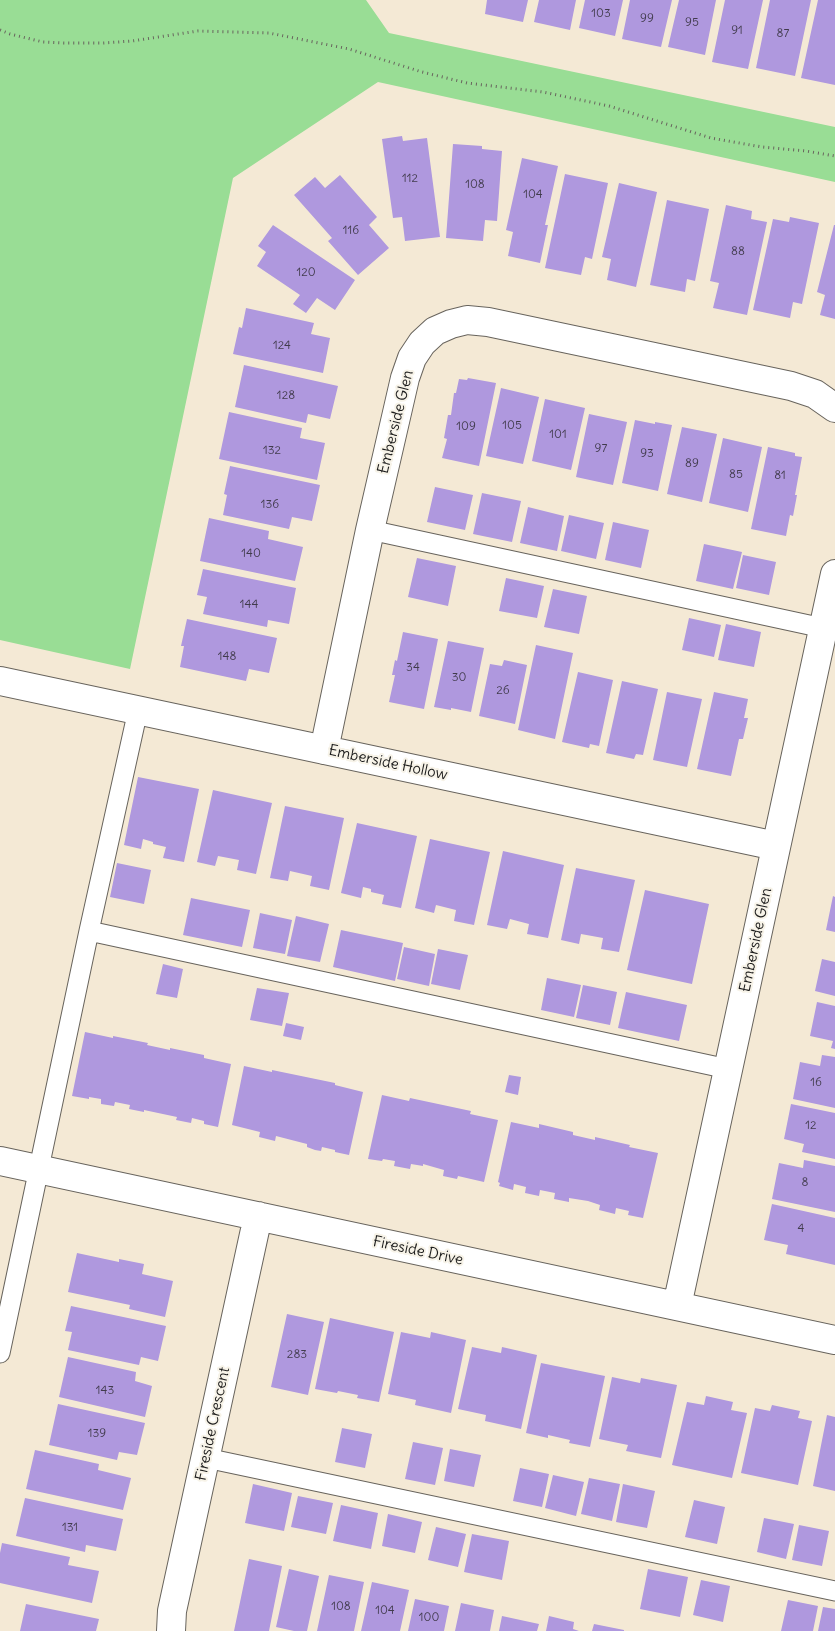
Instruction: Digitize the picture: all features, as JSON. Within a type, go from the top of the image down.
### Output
[{"type":"street","name":"Emberside Glen","points":[[324,750],[370,530],[405,378],[412,358],[422,343],[435,332],[451,324],[468,320],[488,322],[791,386],[815,394],[835,408]]},
{"type":"street","name":"Emberside Glen","points":[[677,1306],[835,574]]},
{"type":"street","name":"Emberside Hollow","points":[[0,681],[776,846]]},
{"type":"street","name":"Fireside Drive","points":[[0,1161],[835,1340]]},
{"type":"street","name":"Fireside Crescent","points":[[170,1631],[172,1610],[258,1216]]},
{"type":"lane","points":[[370,530],[823,628]]},
{"type":"lane","points":[[0,1353],[89,931],[138,710]]},
{"type":"lane","points":[[89,931],[728,1069]]},
{"type":"lane","points":[[206,1458],[835,1591]]},
{"type":"path","points":[[0,30],[28,39],[64,43],[103,43],[198,32],[269,33],[349,49],[422,72],[467,82],[542,92],[609,106],[711,138],[762,147],[835,156]]},
{"type":"green space","points":[[0,0],[366,0],[389,33],[835,127],[835,182],[378,82],[233,178],[130,669],[0,640]]},
{"type":"building","points":[[487,0],[528,0],[523,22],[485,14]]},
{"type":"building","points":[[539,0],[576,0],[570,30],[534,22]]},
{"type":"building","points":[[585,0],[623,0],[615,36],[579,28]]},
{"type":"building","points":[[630,0],[672,0],[661,47],[622,39]]},
{"type":"building","points":[[679,0],[716,0],[705,55],[668,47]]},
{"type":"building","points":[[725,0],[763,0],[748,69],[712,62]]},
{"type":"building","points":[[770,0],[811,0],[795,76],[756,68]]},
{"type":"building","points":[[818,0],[835,0],[835,85],[801,78]]},
{"type":"building","points":[[402,136],[403,141],[427,138],[440,237],[405,241],[402,217],[393,218],[382,139]]},
{"type":"building","points":[[453,144],[482,146],[482,149],[502,151],[497,221],[485,220],[483,241],[446,238]]},
{"type":"building","points":[[522,158],[558,166],[545,225],[548,225],[540,263],[508,256],[513,232],[506,230]]},
{"type":"building","points":[[565,174],[608,183],[592,259],[585,257],[581,275],[545,268]]},
{"type":"building","points":[[340,175],[377,217],[369,225],[389,248],[358,275],[328,241],[332,238],[294,195],[315,177],[325,188]]},
{"type":"building","points":[[619,183],[657,192],[636,287],[607,280],[611,259],[602,257]]},
{"type":"building","points":[[667,200],[709,209],[695,281],[687,279],[685,292],[650,285]]},
{"type":"building","points":[[726,205],[752,211],[751,219],[767,222],[747,315],[713,308],[719,283],[710,281]]},
{"type":"building","points":[[790,217],[819,223],[802,304],[793,302],[790,318],[753,310],[773,219],[789,222]]},
{"type":"building","points":[[273,225],[355,280],[335,310],[317,298],[306,313],[293,304],[300,295],[257,266],[266,252],[258,246]]},
{"type":"building","points":[[834,225],[835,319],[820,315],[825,295],[817,292]]},
{"type":"building","points":[[246,308],[314,323],[311,334],[330,338],[323,373],[233,354],[239,327],[242,328]]},
{"type":"building","points":[[244,365],[338,386],[330,419],[308,414],[306,423],[235,407]]},
{"type":"building","points":[[468,378],[496,383],[479,466],[442,458],[447,439],[444,438],[448,415],[451,415],[454,393],[456,393],[459,379],[467,380]]},
{"type":"building","points":[[501,388],[539,397],[523,464],[486,456]]},
{"type":"building","points":[[545,399],[585,408],[571,470],[532,461]]},
{"type":"building","points":[[229,412],[302,428],[300,438],[325,443],[317,480],[219,459]]},
{"type":"building","points":[[589,414],[627,422],[613,485],[576,477]]},
{"type":"building","points":[[635,420],[672,425],[658,491],[622,483]]},
{"type":"building","points":[[682,427],[717,434],[702,502],[667,494]]},
{"type":"building","points":[[723,438],[762,447],[748,512],[709,503]]},
{"type":"building","points":[[768,447],[795,453],[795,456],[802,457],[793,516],[790,515],[786,536],[751,529]]},
{"type":"building","points":[[230,466],[320,485],[312,521],[292,517],[289,529],[223,515],[227,495],[224,494]]},
{"type":"building","points":[[435,487],[473,495],[465,530],[427,522]]},
{"type":"building","points":[[482,493],[521,501],[512,542],[473,534]]},
{"type":"building","points":[[528,507],[564,516],[557,551],[520,543]]},
{"type":"building","points":[[569,515],[604,523],[596,559],[561,551]]},
{"type":"building","points":[[209,518],[269,531],[268,539],[303,547],[295,581],[200,561]]},
{"type":"building","points":[[613,522],[649,530],[641,568],[605,560]]},
{"type":"building","points":[[704,544],[742,552],[733,589],[696,581]]},
{"type":"building","points":[[743,555],[776,562],[769,595],[736,588]]},
{"type":"building","points":[[417,558],[456,566],[448,606],[408,597]]},
{"type":"building","points":[[203,569],[296,588],[289,624],[268,620],[267,627],[203,614],[207,597],[197,595]]},
{"type":"building","points":[[506,578],[544,586],[537,618],[499,611]]},
{"type":"building","points":[[553,589],[587,596],[579,634],[544,627]]},
{"type":"building","points":[[689,618],[721,625],[714,657],[682,650]]},
{"type":"building","points":[[187,619],[277,638],[269,673],[249,669],[246,681],[180,667],[184,646],[181,646]]},
{"type":"building","points":[[726,624],[761,632],[754,667],[718,660]]},
{"type":"building","points":[[403,632],[438,639],[424,709],[389,702],[395,675],[392,675],[395,660],[397,661]]},
{"type":"building","points":[[448,641],[484,648],[471,712],[434,707]]},
{"type":"building","points":[[536,645],[573,653],[555,739],[518,730]]},
{"type":"building","points":[[504,660],[527,665],[515,724],[479,716],[490,664],[502,666]]},
{"type":"building","points":[[578,672],[613,680],[599,746],[590,744],[589,748],[562,742]]},
{"type":"building","points":[[622,681],[658,689],[643,755],[636,754],[634,759],[606,753]]},
{"type":"building","points":[[667,692],[702,699],[687,767],[653,760]]},
{"type":"building","points":[[714,692],[748,699],[744,718],[748,718],[743,739],[739,739],[731,776],[697,769]]},
{"type":"building","points":[[138,777],[199,789],[184,862],[163,858],[166,847],[143,839],[141,849],[124,845]]},
{"type":"building","points":[[213,790],[272,803],[256,874],[237,870],[239,860],[218,856],[215,866],[197,862]]},
{"type":"building","points":[[285,806],[344,818],[329,890],[310,886],[312,876],[290,871],[288,881],[270,878]]},
{"type":"building","points":[[357,823],[417,836],[401,908],[382,904],[384,895],[371,892],[371,889],[363,887],[361,898],[341,893]]},
{"type":"building","points":[[430,839],[490,852],[474,925],[454,921],[456,910],[436,905],[434,913],[415,908]]},
{"type":"building","points":[[503,851],[564,865],[548,938],[527,934],[529,924],[510,919],[507,929],[487,925]]},
{"type":"building","points":[[117,863],[151,870],[144,904],[110,897]]},
{"type":"building","points":[[576,868],[635,880],[619,952],[601,949],[603,938],[581,934],[579,944],[561,940]]},
{"type":"building","points":[[645,890],[709,904],[692,984],[627,970]]},
{"type":"building","points":[[833,896],[835,897],[835,932],[826,930]]},
{"type":"building","points":[[191,898],[250,910],[242,947],[183,935]]},
{"type":"building","points":[[260,913],[292,920],[285,954],[253,948]]},
{"type":"building","points":[[296,916],[329,924],[320,962],[287,956]]},
{"type":"building","points":[[341,930],[403,943],[395,981],[333,967]]},
{"type":"building","points":[[404,947],[435,954],[429,986],[397,979]]},
{"type":"building","points":[[438,949],[468,955],[460,990],[431,984]]},
{"type":"building","points":[[822,959],[835,962],[835,996],[815,991]]},
{"type":"building","points":[[163,964],[183,969],[177,998],[156,994]]},
{"type":"building","points":[[547,978],[581,985],[574,1017],[541,1010]]},
{"type":"building","points":[[583,985],[617,992],[610,1025],[576,1018]]},
{"type":"building","points":[[257,988],[289,993],[282,1026],[250,1020]]},
{"type":"building","points":[[626,992],[687,1005],[679,1041],[618,1028]]},
{"type":"building","points":[[817,1002],[835,1006],[835,1049],[831,1048],[833,1041],[810,1036]]},
{"type":"building","points":[[286,1023],[304,1027],[301,1040],[283,1036]]},
{"type":"building","points":[[85,1032],[148,1043],[147,1045],[170,1050],[170,1048],[204,1055],[204,1058],[231,1064],[218,1127],[204,1124],[204,1121],[192,1118],[191,1123],[176,1120],[177,1117],[129,1109],[130,1105],[115,1102],[114,1106],[101,1104],[101,1099],[72,1096]]},
{"type":"building","points":[[822,1055],[835,1057],[835,1108],[793,1099],[800,1062],[820,1066]]},
{"type":"building","points":[[244,1066],[335,1083],[335,1085],[363,1092],[349,1155],[322,1147],[321,1151],[315,1150],[307,1147],[307,1144],[276,1136],[275,1141],[259,1137],[260,1132],[232,1125]]},
{"type":"building","points":[[509,1075],[521,1077],[518,1095],[505,1092]]},
{"type":"building","points":[[382,1095],[409,1101],[410,1098],[471,1111],[470,1114],[498,1120],[484,1182],[458,1176],[457,1179],[443,1176],[444,1170],[423,1164],[423,1166],[411,1164],[410,1169],[394,1166],[395,1161],[368,1159]]},
{"type":"building","points":[[791,1104],[835,1113],[835,1159],[802,1152],[804,1144],[784,1139]]},
{"type":"building","points":[[511,1122],[539,1128],[539,1124],[573,1132],[573,1135],[595,1140],[595,1137],[658,1153],[643,1218],[628,1215],[629,1211],[616,1208],[615,1214],[599,1210],[600,1205],[588,1201],[569,1198],[569,1202],[554,1199],[555,1193],[540,1190],[539,1196],[525,1193],[526,1187],[514,1184],[513,1190],[499,1186],[500,1183],[498,1182]]},
{"type":"building","points":[[804,1160],[835,1166],[835,1212],[772,1199],[779,1163],[803,1168]]},
{"type":"building","points":[[772,1204],[835,1218],[835,1265],[786,1254],[788,1245],[764,1240]]},
{"type":"building","points":[[77,1253],[119,1262],[119,1259],[144,1264],[142,1274],[173,1281],[165,1317],[129,1309],[130,1305],[68,1292]]},
{"type":"building","points":[[71,1306],[166,1326],[158,1361],[141,1357],[139,1365],[68,1350],[72,1332],[65,1331]]},
{"type":"building","points":[[287,1314],[324,1322],[308,1395],[271,1387]]},
{"type":"building","points":[[330,1318],[394,1332],[379,1402],[357,1398],[358,1395],[315,1389]]},
{"type":"building","points":[[401,1332],[430,1338],[431,1332],[466,1340],[451,1413],[415,1405],[416,1400],[388,1394]]},
{"type":"building","points":[[472,1347],[501,1353],[502,1347],[537,1355],[521,1429],[485,1421],[486,1415],[458,1409]]},
{"type":"building","points":[[68,1357],[136,1372],[135,1381],[152,1386],[145,1417],[59,1397]]},
{"type":"building","points":[[541,1363],[605,1376],[590,1447],[569,1443],[570,1440],[548,1435],[548,1438],[526,1433]]},
{"type":"building","points":[[612,1377],[640,1383],[641,1378],[677,1385],[661,1458],[626,1451],[628,1445],[599,1439]]},
{"type":"building","points":[[706,1396],[733,1402],[731,1410],[747,1413],[732,1478],[672,1465],[687,1402],[704,1405]]},
{"type":"building","points":[[58,1404],[145,1423],[137,1455],[119,1452],[117,1460],[49,1445]]},
{"type":"building","points":[[772,1405],[800,1411],[798,1418],[812,1421],[798,1485],[741,1473],[755,1408],[770,1411]]},
{"type":"building","points":[[827,1415],[835,1417],[835,1491],[813,1486]]},
{"type":"building","points":[[342,1428],[372,1434],[365,1468],[335,1462]]},
{"type":"building","points":[[413,1442],[443,1448],[435,1485],[405,1479]]},
{"type":"building","points":[[450,1449],[481,1455],[474,1487],[444,1481]]},
{"type":"building","points":[[35,1450],[99,1464],[98,1470],[131,1478],[123,1510],[26,1489]]},
{"type":"building","points":[[520,1468],[549,1474],[542,1507],[513,1501]]},
{"type":"building","points":[[553,1475],[584,1482],[576,1516],[545,1508]]},
{"type":"building","points":[[589,1478],[620,1484],[612,1521],[581,1514]]},
{"type":"building","points":[[253,1484],[292,1493],[284,1531],[245,1523]]},
{"type":"building","points":[[623,1484],[655,1491],[647,1528],[616,1522]]},
{"type":"building","points":[[298,1496],[333,1503],[326,1534],[291,1527]]},
{"type":"building","points":[[25,1498],[123,1519],[116,1551],[86,1545],[85,1552],[16,1536]]},
{"type":"building","points":[[694,1500],[725,1507],[717,1544],[685,1537]]},
{"type":"building","points":[[341,1505],[378,1513],[371,1549],[333,1541]]},
{"type":"building","points":[[388,1514],[422,1522],[415,1553],[382,1546]]},
{"type":"building","points":[[764,1518],[794,1524],[786,1559],[757,1552]]},
{"type":"building","points":[[799,1525],[829,1531],[822,1566],[792,1560]]},
{"type":"building","points":[[436,1527],[466,1534],[458,1567],[428,1560]]},
{"type":"building","points":[[472,1534],[509,1541],[502,1580],[464,1572]]},
{"type":"building","points":[[2,1543],[70,1557],[68,1565],[99,1571],[92,1603],[0,1583]]},
{"type":"building","points":[[249,1559],[282,1566],[269,1631],[234,1631]]},
{"type":"building","points":[[289,1569],[319,1576],[307,1631],[294,1631],[276,1627]]},
{"type":"building","points":[[648,1569],[688,1577],[680,1617],[640,1609]]},
{"type":"building","points":[[329,1575],[364,1582],[354,1631],[317,1631]]},
{"type":"building","points":[[701,1580],[730,1586],[723,1622],[693,1615]]},
{"type":"building","points":[[372,1582],[409,1590],[400,1631],[361,1631]]},
{"type":"building","points":[[415,1599],[449,1606],[444,1631],[408,1631]]},
{"type":"building","points":[[788,1600],[818,1606],[813,1631],[781,1631]]},
{"type":"building","points":[[461,1603],[494,1610],[490,1631],[455,1631]]},
{"type":"building","points":[[26,1604],[99,1619],[96,1631],[20,1631]]},
{"type":"building","points":[[823,1607],[835,1609],[835,1631],[818,1631]]},
{"type":"building","points":[[502,1616],[539,1624],[537,1631],[499,1631]]},
{"type":"building","points":[[549,1616],[574,1622],[573,1629],[579,1631],[546,1631]]},
{"type":"building","points":[[594,1624],[624,1630],[624,1631],[592,1631]]}]
